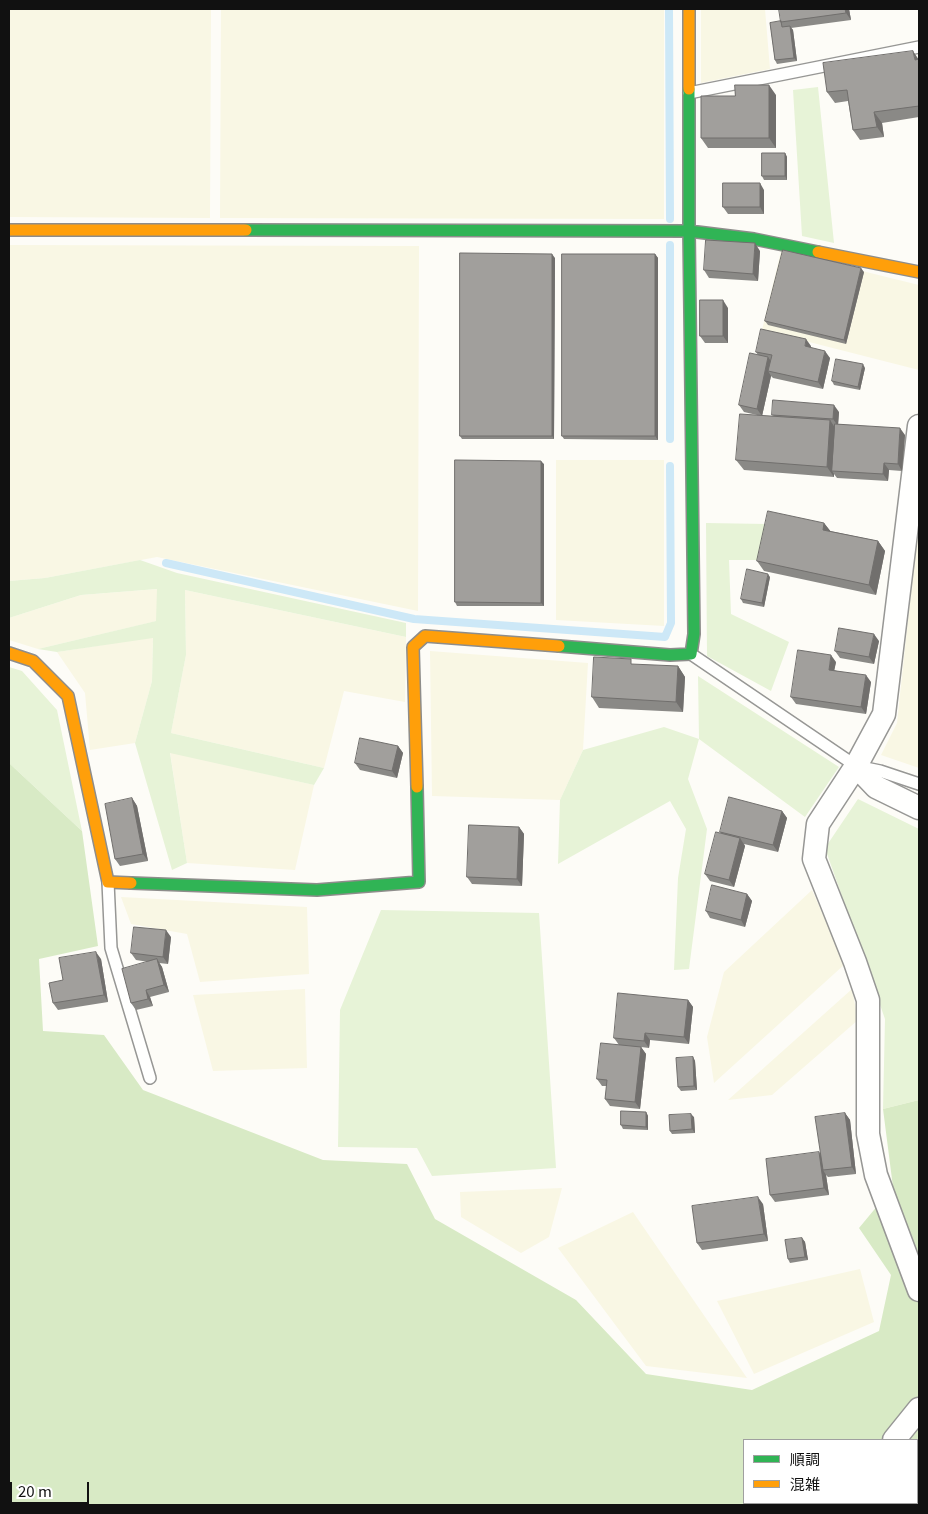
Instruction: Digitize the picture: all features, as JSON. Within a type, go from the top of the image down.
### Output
[{"type":"street","points":[[9,653],[33,661],[68,696],[108,882],[317,890],[419,882],[413,648],[425,636],[670,655],[691,654],[694,634],[688,231],[689,9]]},
{"type":"street","points":[[9,230],[688,231],[754,239],[919,272]]},
{"type":"street","points":[[919,426],[884,714],[856,766],[818,824],[814,860],[855,962],[868,1000],[868,1134],[876,1176],[919,1290]]},
{"type":"street","points":[[856,766],[876,787],[919,808]]},
{"type":"street","points":[[895,1439],[919,1409]]},
{"type":"lane","points":[[689,93],[919,47]]},
{"type":"lane","points":[[691,654],[856,766],[880,771],[919,784]]},
{"type":"lane","points":[[108,882],[111,948],[150,1078]]},
{"type":"shaded area","points":[[9,9],[211,9],[210,218],[9,217]]},
{"type":"shaded area","points":[[221,9],[664,9],[664,219],[220,218]]},
{"type":"shaded area","points":[[701,9],[765,9],[770,69],[701,83]]},
{"type":"shaded area","points":[[9,245],[419,246],[418,611],[157,557],[45,578],[9,581]]},
{"type":"shaded area","points":[[781,251],[919,285],[919,370],[762,330]]},
{"type":"shaded area","points":[[556,460],[664,460],[664,626],[556,620]]},
{"type":"shaded area","points":[[919,516],[919,768],[881,755],[897,723]]},
{"type":"shaded area","points":[[157,589],[157,621],[38,649],[9,640],[9,618],[81,595]]},
{"type":"shaded area","points":[[185,590],[406,637],[405,702],[344,691],[324,768],[171,733],[186,655]]},
{"type":"shaded area","points":[[153,637],[152,681],[135,743],[90,750],[85,693],[57,652]]},
{"type":"shaded area","points":[[430,651],[588,663],[583,750],[560,800],[432,796]]},
{"type":"shaded area","points":[[170,752],[314,785],[295,870],[187,863]]},
{"type":"shaded area","points":[[812,890],[845,964],[714,1083],[707,1037],[724,972]]},
{"type":"shaded area","points":[[121,897],[307,907],[309,974],[200,982],[187,934],[131,924]]},
{"type":"shaded area","points":[[305,989],[307,1068],[213,1071],[193,995]]},
{"type":"shaded area","points":[[852,989],[858,1020],[772,1095],[728,1100]]},
{"type":"shaded area","points":[[562,1188],[549,1237],[521,1253],[461,1217],[460,1192]]},
{"type":"shaded area","points":[[633,1212],[747,1378],[646,1366],[558,1248]]},
{"type":"shaded area","points":[[860,1269],[874,1322],[754,1374],[717,1301]]},
{"type":"green space","points":[[818,87],[834,243],[802,236],[793,90]]},
{"type":"green space","points":[[706,523],[767,524],[758,560],[729,560],[731,614],[789,642],[771,691],[707,656]]},
{"type":"green space","points":[[140,560],[177,573],[406,623],[406,637],[185,590],[186,655],[171,733],[324,768],[314,785],[170,753],[187,863],[172,870],[135,743],[152,681],[153,638],[57,652],[38,649],[156,621],[157,589],[81,595],[9,618],[9,581],[45,578]]},
{"type":"green space","points":[[9,667],[22,671],[57,710],[82,831],[9,763]]},
{"type":"green space","points":[[698,676],[839,767],[805,817],[699,739]]},
{"type":"green space","points":[[664,727],[699,739],[688,779],[707,829],[689,969],[674,970],[678,878],[686,829],[670,801],[558,864],[560,800],[583,750]]},
{"type":"green space","points":[[9,763],[82,831],[98,946],[39,959],[43,1031],[104,1035],[143,1090],[323,1160],[407,1164],[435,1219],[576,1300],[646,1374],[752,1390],[879,1331],[891,1275],[859,1228],[893,1187],[883,1109],[919,1100],[919,1505],[9,1505]]},
{"type":"green space","points":[[858,799],[919,829],[919,1100],[883,1109],[885,1019],[825,848]]},
{"type":"green space","points":[[381,910],[539,913],[556,1168],[432,1176],[417,1148],[338,1147],[340,1010]]},
{"type":"building","points":[[779,9],[845,9],[846,13],[781,22]]},
{"type":"building","points":[[781,21],[782,27],[790,26],[794,58],[775,60],[770,23]]},
{"type":"building","points":[[913,51],[915,60],[919,59],[919,106],[874,112],[877,127],[853,130],[847,90],[827,92],[823,63]]},
{"type":"building","points":[[735,85],[769,85],[769,138],[701,138],[701,96],[735,96]]},
{"type":"building","points":[[762,153],[785,153],[785,176],[762,176]]},
{"type":"building","points":[[723,183],[760,183],[760,207],[723,207]]},
{"type":"building","points":[[706,240],[755,243],[753,274],[704,270]]},
{"type":"building","points":[[783,250],[861,268],[844,340],[765,321]]},
{"type":"building","points":[[460,253],[552,254],[552,436],[460,436]]},
{"type":"building","points":[[562,254],[655,254],[655,436],[562,436]]},
{"type":"building","points":[[700,300],[723,300],[723,336],[700,336]]},
{"type":"building","points":[[761,329],[806,339],[805,346],[825,351],[818,382],[768,371],[772,355],[756,352]]},
{"type":"building","points":[[750,353],[768,357],[757,409],[739,405]]},
{"type":"building","points":[[836,359],[863,364],[858,387],[832,381]]},
{"type":"building","points":[[773,400],[834,405],[833,419],[772,415]]},
{"type":"building","points":[[740,414],[830,420],[827,467],[736,460]]},
{"type":"building","points":[[835,424],[900,428],[898,464],[884,463],[883,474],[832,471]]},
{"type":"building","points":[[455,460],[541,461],[541,603],[455,602]]},
{"type":"building","points":[[768,511],[824,523],[823,530],[878,541],[869,585],[757,561]]},
{"type":"building","points":[[747,569],[768,574],[762,603],[741,599]]},
{"type":"building","points":[[839,628],[874,634],[869,657],[835,651]]},
{"type":"building","points":[[798,650],[831,655],[829,670],[866,675],[861,707],[791,697]]},
{"type":"building","points":[[594,657],[631,659],[631,664],[678,666],[676,702],[592,697]]},
{"type":"building","points":[[360,738],[398,746],[392,771],[355,763]]},
{"type":"building","points":[[729,797],[782,811],[773,845],[720,832]]},
{"type":"building","points":[[132,798],[143,854],[115,859],[105,804]]},
{"type":"building","points":[[469,825],[519,827],[517,879],[467,877]]},
{"type":"building","points":[[716,832],[740,838],[729,880],[705,874]]},
{"type":"building","points":[[712,885],[747,894],[741,920],[706,911]]},
{"type":"building","points":[[134,927],[166,930],[163,957],[131,953]]},
{"type":"building","points":[[96,952],[104,995],[53,1003],[49,983],[63,980],[59,958]]},
{"type":"building","points":[[157,959],[164,985],[146,990],[148,999],[131,1003],[122,969]]},
{"type":"building","points":[[618,993],[688,1000],[684,1037],[645,1033],[644,1041],[614,1038]]},
{"type":"building","points":[[601,1043],[641,1047],[635,1102],[605,1099],[607,1080],[597,1079]]},
{"type":"building","points":[[693,1057],[694,1086],[678,1087],[676,1058]]},
{"type":"building","points":[[621,1111],[646,1112],[646,1127],[621,1125]]},
{"type":"building","points":[[845,1113],[852,1167],[823,1170],[815,1117]]},
{"type":"building","points":[[691,1114],[692,1129],[670,1131],[669,1115]]},
{"type":"building","points":[[819,1152],[824,1188],[770,1195],[766,1159]]},
{"type":"building","points":[[758,1197],[764,1234],[697,1243],[692,1206]]},
{"type":"building","points":[[802,1238],[805,1257],[788,1259],[785,1240]]},
{"type":"waterway","points":[[669,9],[670,219]]},
{"type":"waterway","points":[[670,245],[670,439]]},
{"type":"waterway","points":[[166,563],[414,619],[665,637],[671,623],[670,466]]},
{"type":"traffic: fast","points":[[559,646],[670,655],[691,654],[694,634],[689,89]]},
{"type":"traffic: fast","points":[[246,230],[689,231],[754,239],[818,252]]},
{"type":"traffic: fast","points":[[131,883],[317,890],[419,882],[417,787]]},
{"type":"traffic: slow","points":[[689,9],[689,89]]},
{"type":"traffic: slow","points":[[9,230],[246,230]]},
{"type":"traffic: slow","points":[[818,252],[919,272]]},
{"type":"traffic: slow","points":[[417,787],[413,647],[425,636],[559,646]]},
{"type":"traffic: slow","points":[[9,653],[33,661],[68,696],[108,882],[131,883]]}]
